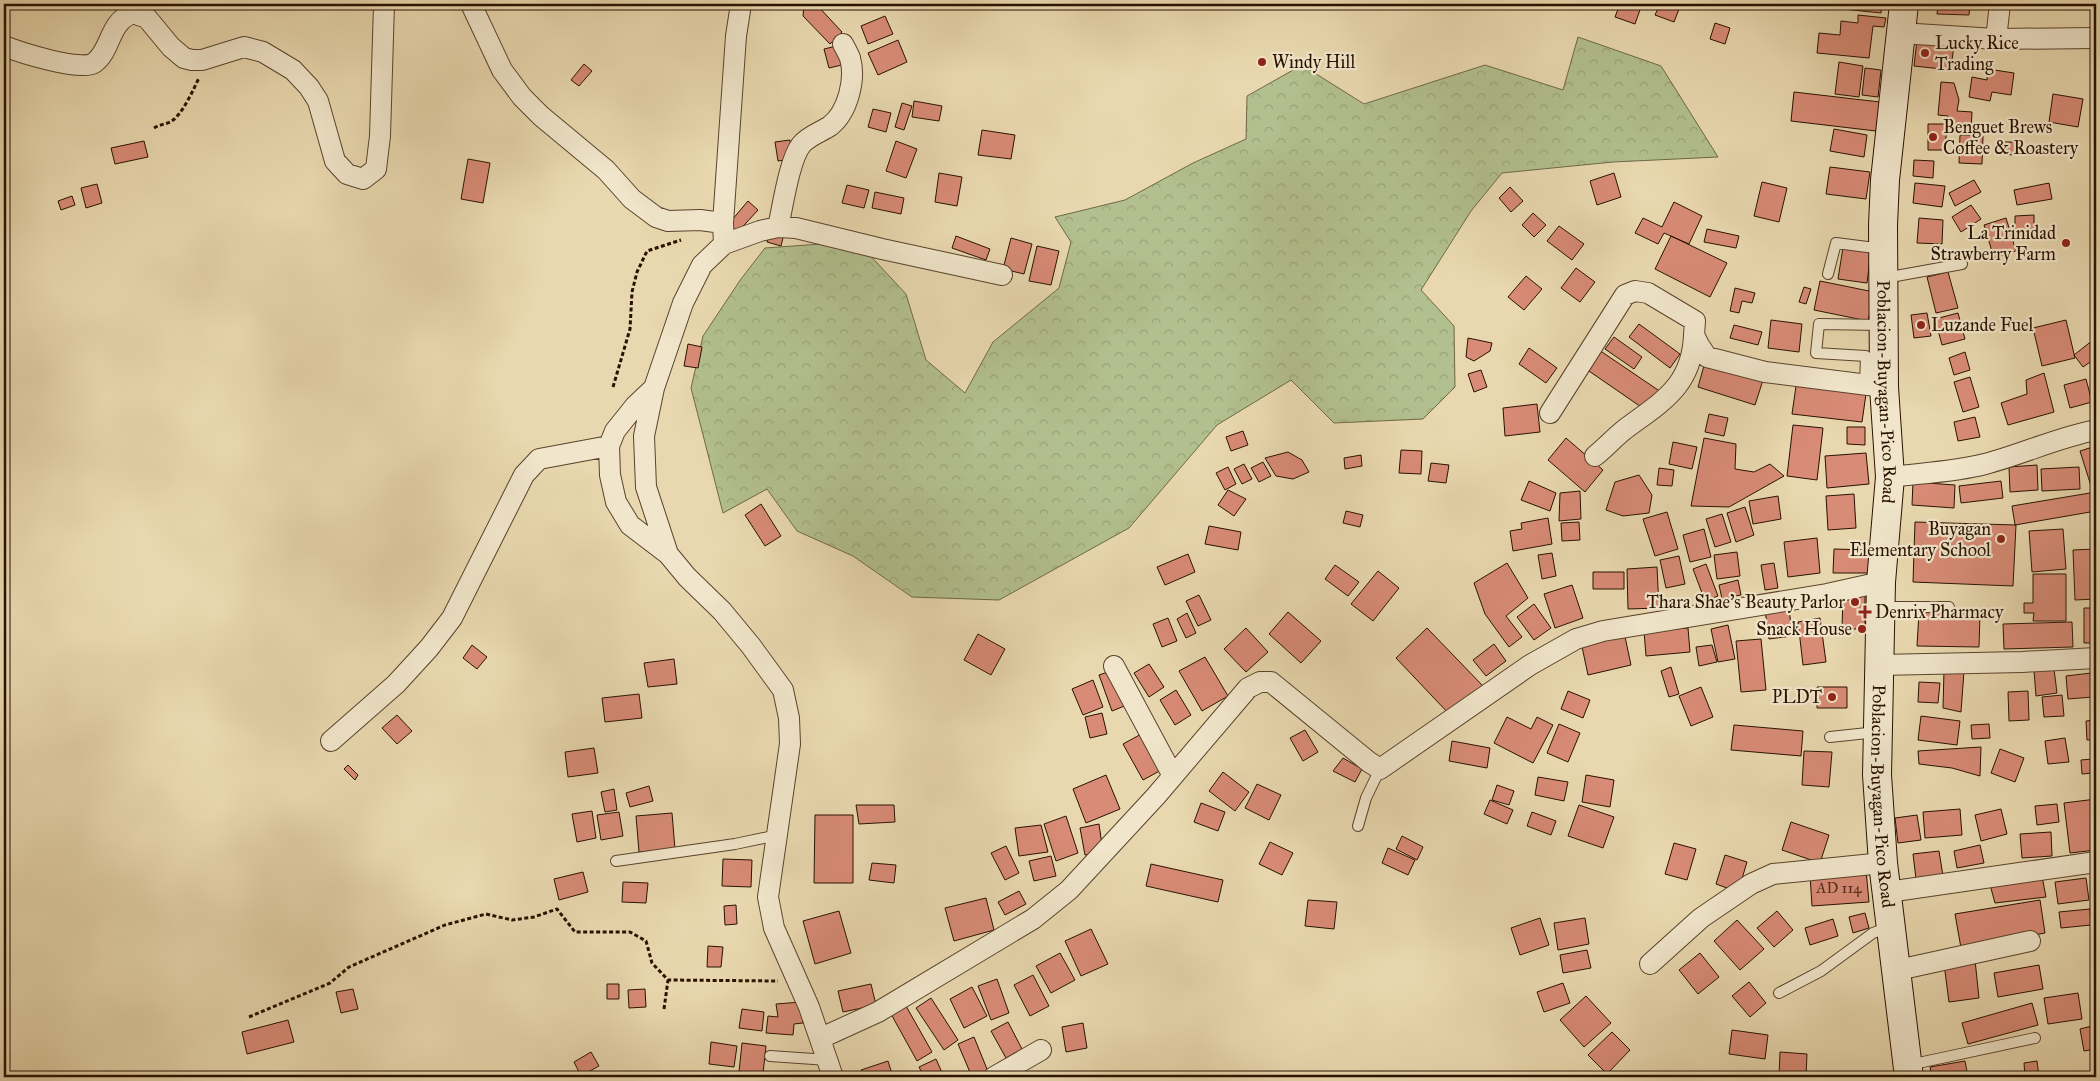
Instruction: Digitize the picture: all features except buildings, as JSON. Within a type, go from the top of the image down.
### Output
[{"type":"main road","name":"Poblacion-Buyagan-Pico Road","points":[[1904,4],[1885,180],[1884,325],[1875,356],[1874,386],[1890,477],[1881,595],[1877,775],[1883,863],[1898,970],[1909,1071]]},
{"type":"street","points":[[4,46],[40,57],[83,66],[92,64],[100,57],[119,21],[133,13],[147,18],[171,47],[184,58],[202,60],[244,47],[263,52],[293,70],[309,87],[318,101],[335,161],[347,174],[363,179],[376,169],[380,136],[384,4]]},
{"type":"street","points":[[471,4],[502,70],[522,97],[606,170],[632,199],[656,217],[668,221],[700,220],[723,223]]},
{"type":"street","points":[[724,244],[723,223],[736,36],[741,4]]},
{"type":"street","points":[[1996,39],[2000,4]]},
{"type":"street","points":[[1900,33],[1996,39],[2096,38]]},
{"type":"street","points":[[778,227],[794,161],[801,144],[830,125],[840,114],[847,100],[852,77],[850,58],[843,44]]},
{"type":"street","points":[[668,554],[646,487],[644,436],[654,388],[683,303],[702,265],[724,244],[760,231],[778,227],[812,231],[882,249],[1002,275]]},
{"type":"street","points":[[1550,413],[1624,295],[1635,291],[1648,293],[1695,321],[1694,352],[1689,366],[1668,397],[1595,456]]},
{"type":"street","points":[[1694,335],[1707,357],[1765,372],[1874,386]]},
{"type":"street","points":[[654,388],[635,406],[615,431],[609,446],[610,474],[616,502],[630,525],[668,554],[687,577],[722,611],[751,646],[783,690],[789,718],[790,744],[768,897],[774,928],[798,981],[830,1069]]},
{"type":"street","points":[[1890,477],[1983,464],[2040,448],[2077,434],[2096,430]]},
{"type":"street","points":[[331,740],[396,684],[452,618],[524,475],[539,459],[609,446]]},
{"type":"street","points":[[820,1038],[878,1012],[1033,919],[1070,890],[1173,776],[1248,688],[1260,682],[1271,682],[1363,758],[1380,769],[1530,665],[1576,639],[1603,631],[1827,594],[1881,595]]},
{"type":"street","points":[[1879,665],[2096,658]]},
{"type":"street","points":[[1114,666],[1173,776]]},
{"type":"street","points":[[1888,892],[2096,862]]},
{"type":"street","points":[[1650,964],[1701,918],[1751,884],[1773,874],[1883,863]]},
{"type":"street","points":[[1898,970],[2030,941]]},
{"type":"street","points":[[994,1077],[1041,1050]]},
{"type":"lane","points":[[1828,274],[1836,243],[1884,249]]},
{"type":"lane","points":[[1884,278],[1962,264]]},
{"type":"lane","points":[[1875,356],[1816,353],[1820,324],[1884,325]]},
{"type":"lane","points":[[1881,595],[1950,606]]},
{"type":"lane","points":[[1830,737],[1878,732]]},
{"type":"lane","points":[[1358,826],[1366,798],[1380,769]]},
{"type":"lane","points":[[616,861],[735,844],[778,835]]},
{"type":"lane","points":[[1779,993],[1821,971],[1873,933],[1891,927]]},
{"type":"lane","points":[[1909,1071],[2035,1038]]},
{"type":"lane","points":[[770,1056],[830,1069]]},
{"type":"path","points":[[154,128],[171,122],[186,104],[200,76],[202,60]]},
{"type":"path","points":[[613,387],[630,329],[632,292],[636,272],[647,251],[688,238]]},
{"type":"path","points":[[249,1017],[330,983],[349,967],[446,925],[486,914],[512,920],[534,917],[557,909],[575,932],[630,932],[646,941],[652,963],[668,980],[798,981]]},
{"type":"path","points":[[664,1009],[668,980]]},
{"type":"green space","points":[[1578,37],[1661,66],[1718,157],[1613,162],[1502,173],[1471,211],[1421,290],[1454,326],[1455,387],[1423,419],[1334,423],[1291,380],[1217,425],[1129,528],[999,600],[912,597],[853,556],[797,531],[767,489],[723,513],[691,388],[703,336],[741,279],[765,248],[821,244],[864,249],[906,294],[926,360],[965,393],[993,342],[1059,288],[1071,242],[1055,217],[1125,200],[1193,163],[1246,139],[1247,96],[1302,65],[1364,104],[1485,65],[1563,90]]},
{"type":"place","name":"Lucky Rice Trading","points":[[1925,53]]},
{"type":"place","name":"Windy Hill","points":[[1262,62]]},
{"type":"place","name":"Benguet Brews Coffee & Roastery","points":[[1933,137]]},
{"type":"place","name":"La Trinidad Strawberry Farm","points":[[2066,243]]},
{"type":"place","name":"Luzande Fuel","points":[[1921,325]]},
{"type":"place","name":"Buyagan Elementary School","points":[[2001,539]]},
{"type":"place","name":"Thara Shae's Beauty Parlor","points":[[1855,602]]},
{"type":"place","name":"Denrix Pharmacy","points":[[1865,612]]},
{"type":"place","name":"Snack House","points":[[1862,629]]},
{"type":"place","name":"PLDT","points":[[1832,697]]}]
